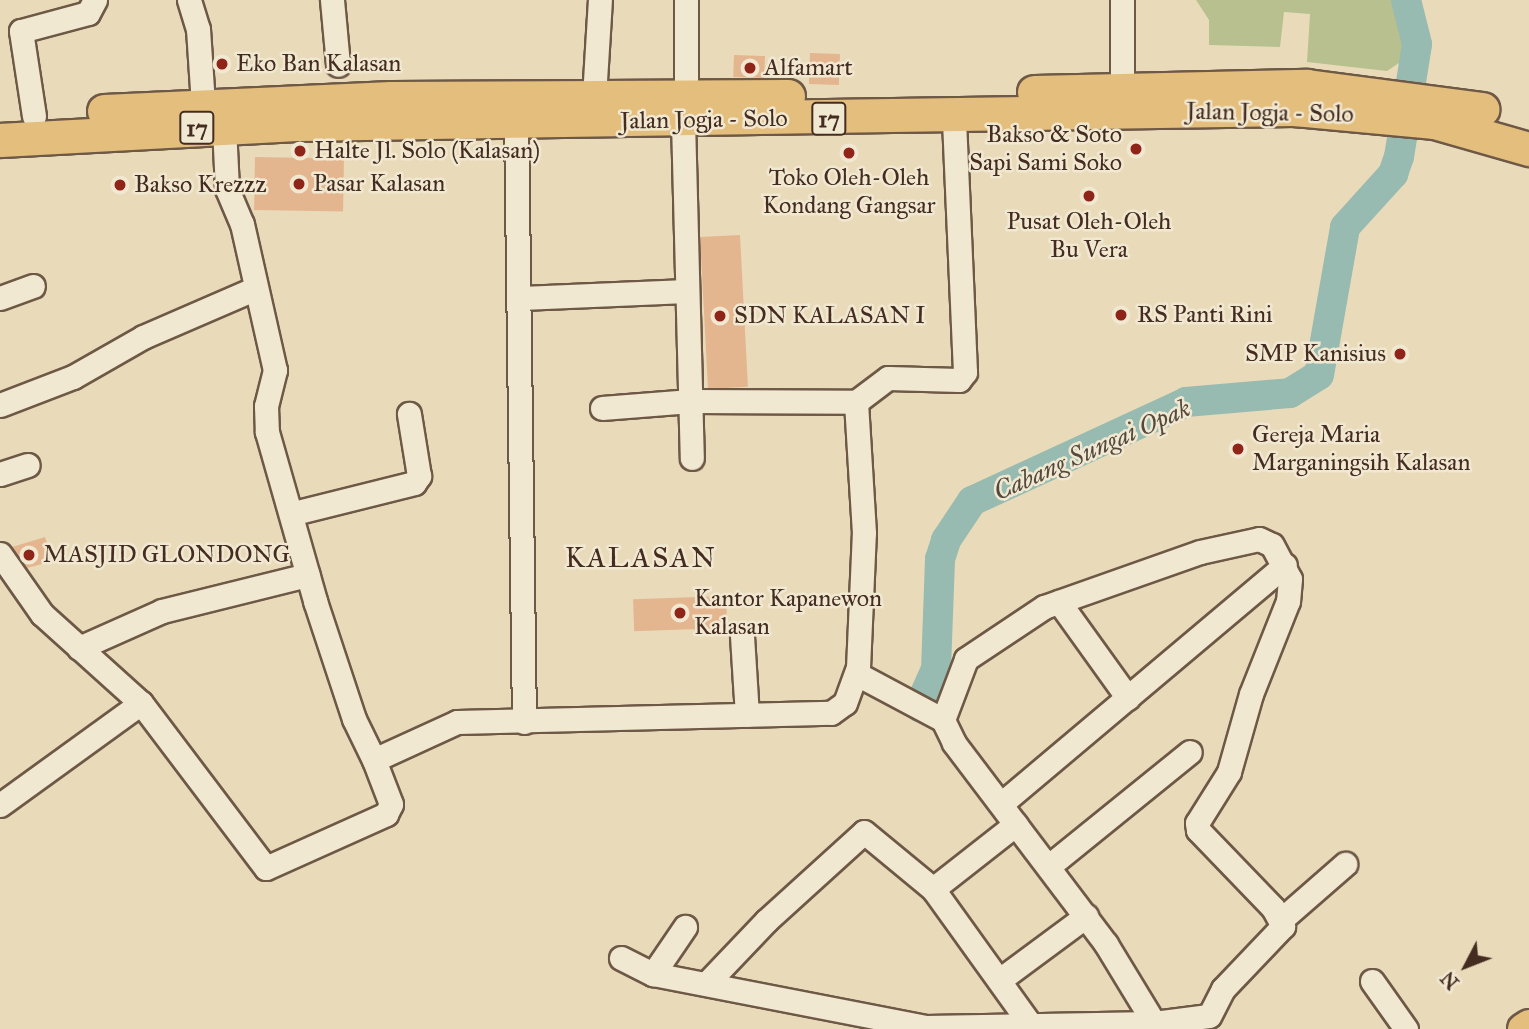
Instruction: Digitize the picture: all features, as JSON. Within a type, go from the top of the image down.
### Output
[{"type":"highway","name":"Jalan Jogja - Solo","points":[[0,117],[529,113],[1282,85],[1360,102],[1529,124]]},
{"type":"highway","name":"Jalan Jogja - Solo","points":[[529,113],[594,97],[684,109],[954,117],[1293,109],[1360,102]]},
{"type":"highway","name":"Jalan Jogja - Solo","points":[[1435,111],[1529,149]]},
{"type":"highway","name":"Jalan Jogja - Solo","points":[[0,140],[213,115]]},
{"type":"main road","points":[[1523,1029],[1529,1025]]},
{"type":"street","points":[[34,116],[23,28],[88,13],[95,0]]},
{"type":"street","points":[[0,554],[6,584],[141,703],[267,868],[386,814],[390,804],[374,760],[354,719],[308,575],[294,513],[267,432],[266,406],[275,370],[242,225],[227,189],[198,29],[189,0]]},
{"type":"street","points":[[332,0],[338,65]]},
{"type":"street","points":[[594,97],[600,0]]},
{"type":"street","points":[[686,0],[684,109],[692,457]]},
{"type":"street","points":[[1122,0],[1122,90]]},
{"type":"street","points":[[524,722],[521,298],[529,113]]},
{"type":"street","points":[[602,408],[691,401],[856,402],[888,378],[959,380],[965,372],[954,117]]},
{"type":"street","points":[[0,299],[33,286]]},
{"type":"street","points":[[0,405],[73,377],[143,337],[256,288]]},
{"type":"street","points":[[521,298],[687,291]]},
{"type":"street","points":[[374,760],[457,722],[831,713],[845,703],[857,674],[864,533],[856,402]]},
{"type":"street","points":[[294,513],[414,483],[419,476],[409,414]]},
{"type":"street","points":[[0,474],[28,465]]},
{"type":"street","points":[[943,720],[960,671],[975,650],[1059,602],[1200,552],[1259,538],[1272,545],[1285,565],[1288,601],[1251,694],[1234,761],[1197,823],[1198,830],[1282,919]]},
{"type":"street","points":[[1001,804],[1285,565]]},
{"type":"street","points":[[79,648],[162,611],[308,575]]},
{"type":"street","points":[[1059,602],[1128,698]]},
{"type":"street","points":[[742,636],[747,715]]},
{"type":"street","points":[[857,674],[943,720],[1001,804],[1086,916],[1154,1023]]},
{"type":"street","points":[[0,806],[141,703]]},
{"type":"street","points":[[1049,866],[1190,752]]},
{"type":"street","points":[[933,889],[1016,824]]},
{"type":"street","points":[[707,983],[766,920],[864,832],[933,889],[1001,979],[1032,1027]]},
{"type":"street","points":[[621,958],[653,974],[926,1027],[1215,1022],[1223,989],[1281,930],[1282,919],[1345,864]]},
{"type":"street","points":[[1001,979],[1086,916]]},
{"type":"street","points":[[653,974],[685,927]]},
{"type":"street","points":[[1372,981],[1406,1029]]},
{"type":"green space","points":[[1196,0],[1401,0],[1411,55],[1387,71],[1307,62],[1310,14],[1284,12],[1280,47],[1209,45],[1209,20]]},
{"type":"building","points":[[810,53],[840,54],[839,85],[809,84]]},
{"type":"building","name":"Alfamart","points":[[734,55],[765,56],[764,78],[733,77]]},
{"type":"building","name":"Pasar Kalasan","points":[[255,157],[344,159],[343,212],[254,210]]},
{"type":"building","name":"SDN KALASAN I","points":[[740,235],[748,387],[708,389],[700,237]]},
{"type":"building","name":"MASJID GLONDONG","points":[[45,537],[53,561],[27,568],[12,547]]},
{"type":"building","name":"Kantor Kapanewon Kalasan","points":[[726,596],[727,628],[634,631],[633,599]]},
{"type":"waterway","name":"Cabang Sungai Opak","points":[[919,707],[936,669],[940,559],[946,540],[972,501],[1186,402],[1290,393],[1319,375],[1345,227],[1393,174],[1399,157],[1417,44],[1406,0]]},
{"type":"place","name":"Eko Ban Kalasan","points":[[222,64]]},
{"type":"place","name":"Alfamart","points":[[750,68]]},
{"type":"place","name":"Bakso & Soto Sapi Sami Soko","points":[[1136,149]]},
{"type":"place","name":"Halte Jl. Solo (Kalasan)","points":[[300,151]]},
{"type":"place","name":"Toko Oleh-Oleh Kondang Gangsar","points":[[849,153]]},
{"type":"place","name":"Pasar Kalasan","points":[[299,184]]},
{"type":"place","name":"Bakso Krezzz","points":[[120,185]]},
{"type":"place","name":"Pusat Oleh-Oleh Bu Vera","points":[[1089,196]]},
{"type":"place","name":"RS Panti Rini","points":[[1121,315]]},
{"type":"place","name":"SDN KALASAN I","points":[[720,316]]},
{"type":"place","name":"SMP Kanisius","points":[[1400,354]]},
{"type":"place","name":"Gereja Maria Marganingsih Kalasan","points":[[1238,449]]},
{"type":"place","name":"MASJID GLONDONG","points":[[29,555]]},
{"type":"place","name":"Kantor Kapanewon Kalasan","points":[[680,613]]},
{"type":"district","name":"KALASAN","points":[[641,558]]}]
